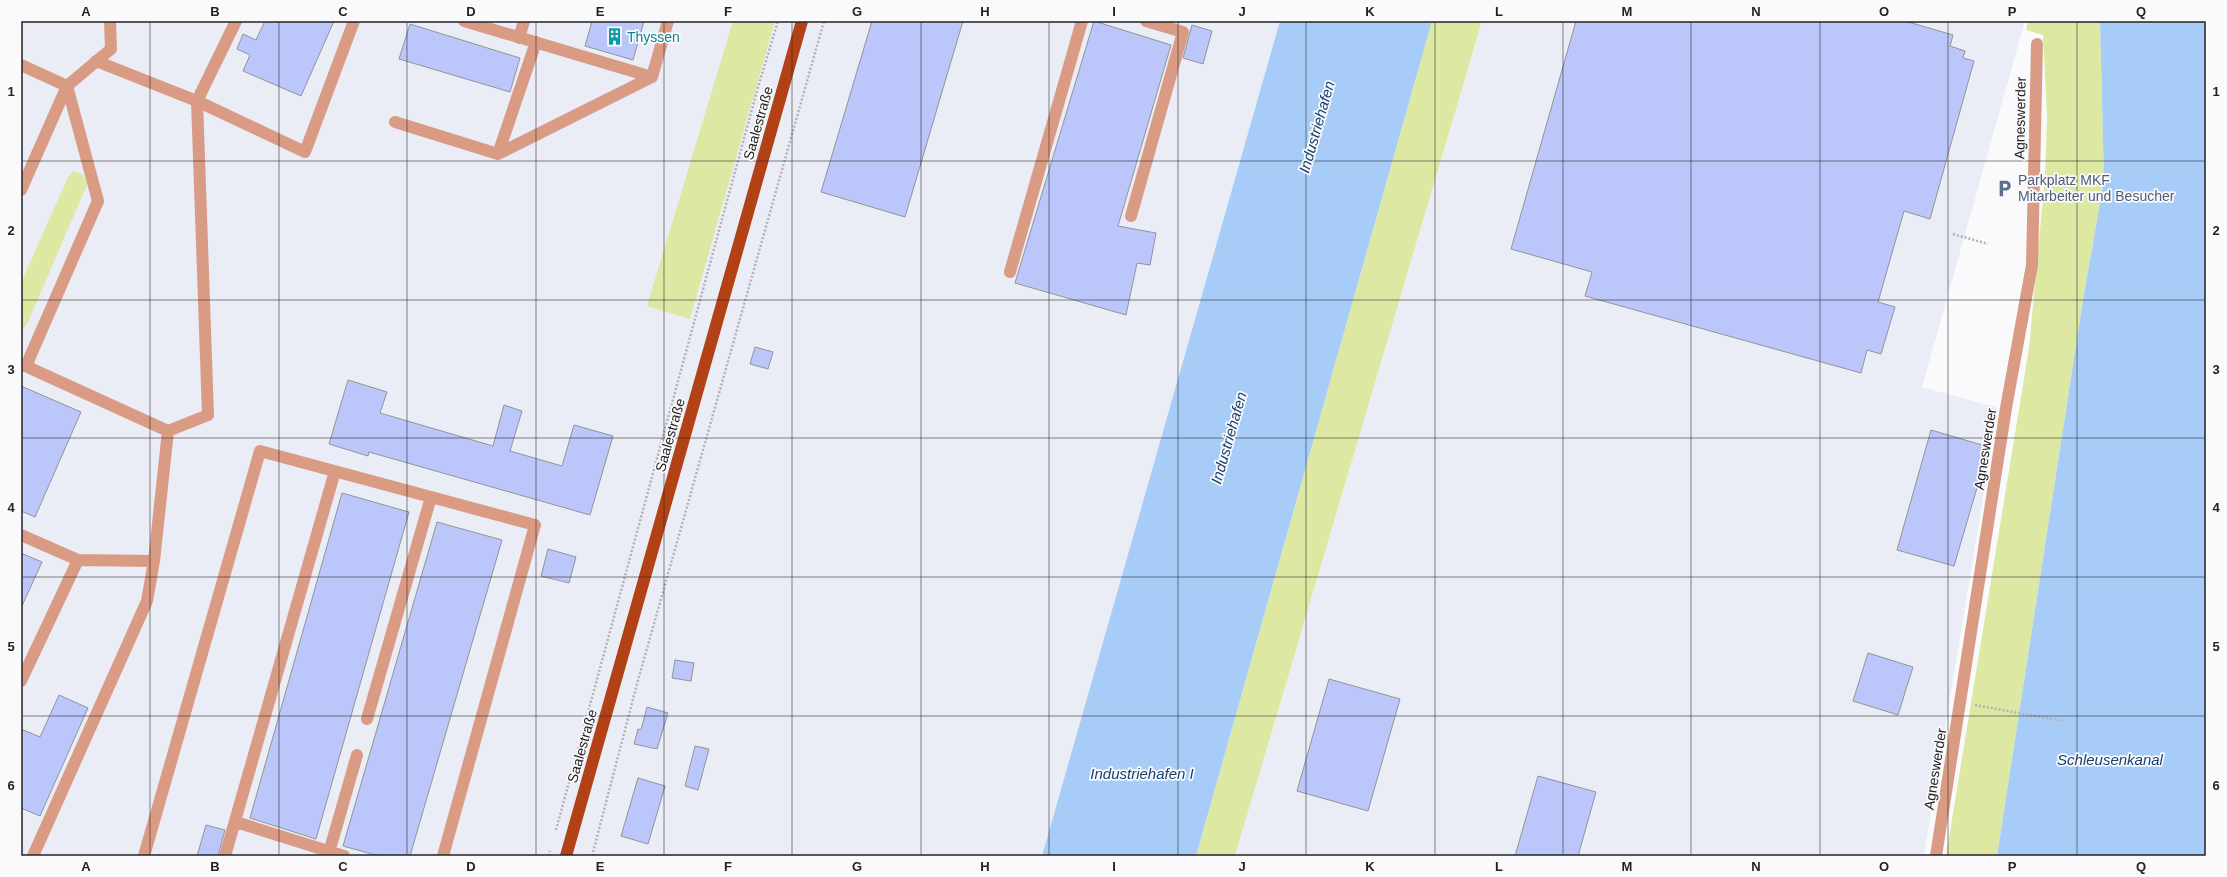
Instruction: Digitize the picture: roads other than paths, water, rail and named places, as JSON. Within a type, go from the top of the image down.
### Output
[{"type":"main road","name":"Saalestraße","points":[[566,856],[802,21]]},
{"type":"lane","points":[[21,190],[67,86],[111,49],[110,21]]},
{"type":"lane","points":[[67,86],[98,201],[23,365],[168,431],[208,415],[197,101],[236,21]]},
{"type":"lane","points":[[96,61],[197,101],[305,152],[354,21]]},
{"type":"lane","points":[[464,21],[652,77]]},
{"type":"lane","points":[[519,38],[524,21]]},
{"type":"lane","points":[[395,122],[498,154],[652,77],[668,21]]},
{"type":"lane","points":[[1010,272],[1082,21]]},
{"type":"lane","points":[[1131,216],[1183,32],[1146,21]]},
{"type":"lane","points":[[498,154],[536,42]]},
{"type":"lane","name":"Agneswerder","points":[[1936,856],[2006,408],[2032,265],[2037,44]]},
{"type":"lane","points":[[21,65],[67,86]]},
{"type":"lane","points":[[33,856],[147,601],[154,561],[168,431]]},
{"type":"lane","points":[[144,856],[260,450],[535,525],[443,856]]},
{"type":"lane","points":[[225,856],[236,822],[334,471]]},
{"type":"lane","points":[[367,719],[431,497]]},
{"type":"lane","points":[[21,535],[78,560],[154,561]]},
{"type":"lane","points":[[21,681],[78,560]]},
{"type":"lane","points":[[329,854],[358,755]]},
{"type":"lane","points":[[236,822],[329,854],[344,856]]},
{"type":"water","name":"Industriehafen I","points":[[1280,21],[1432,21],[1196,856],[1042,856]]},
{"type":"water","name":"Schleusenkanal","points":[[2100,21],[2206,21],[2206,856],[1997,856],[2083,300],[2104,180]]},
{"type":"place","name":"Thyssen","points":[[614,37]]},
{"type":"place","name":"Parkplatz MKF Mitarbeiter und Besucher","points":[[2005,188]]},
{"type":"water label","name":"Industriehafen","points":[[1317,127]]},
{"type":"water label","name":"Industriehafen","points":[[1229,438]]}]
